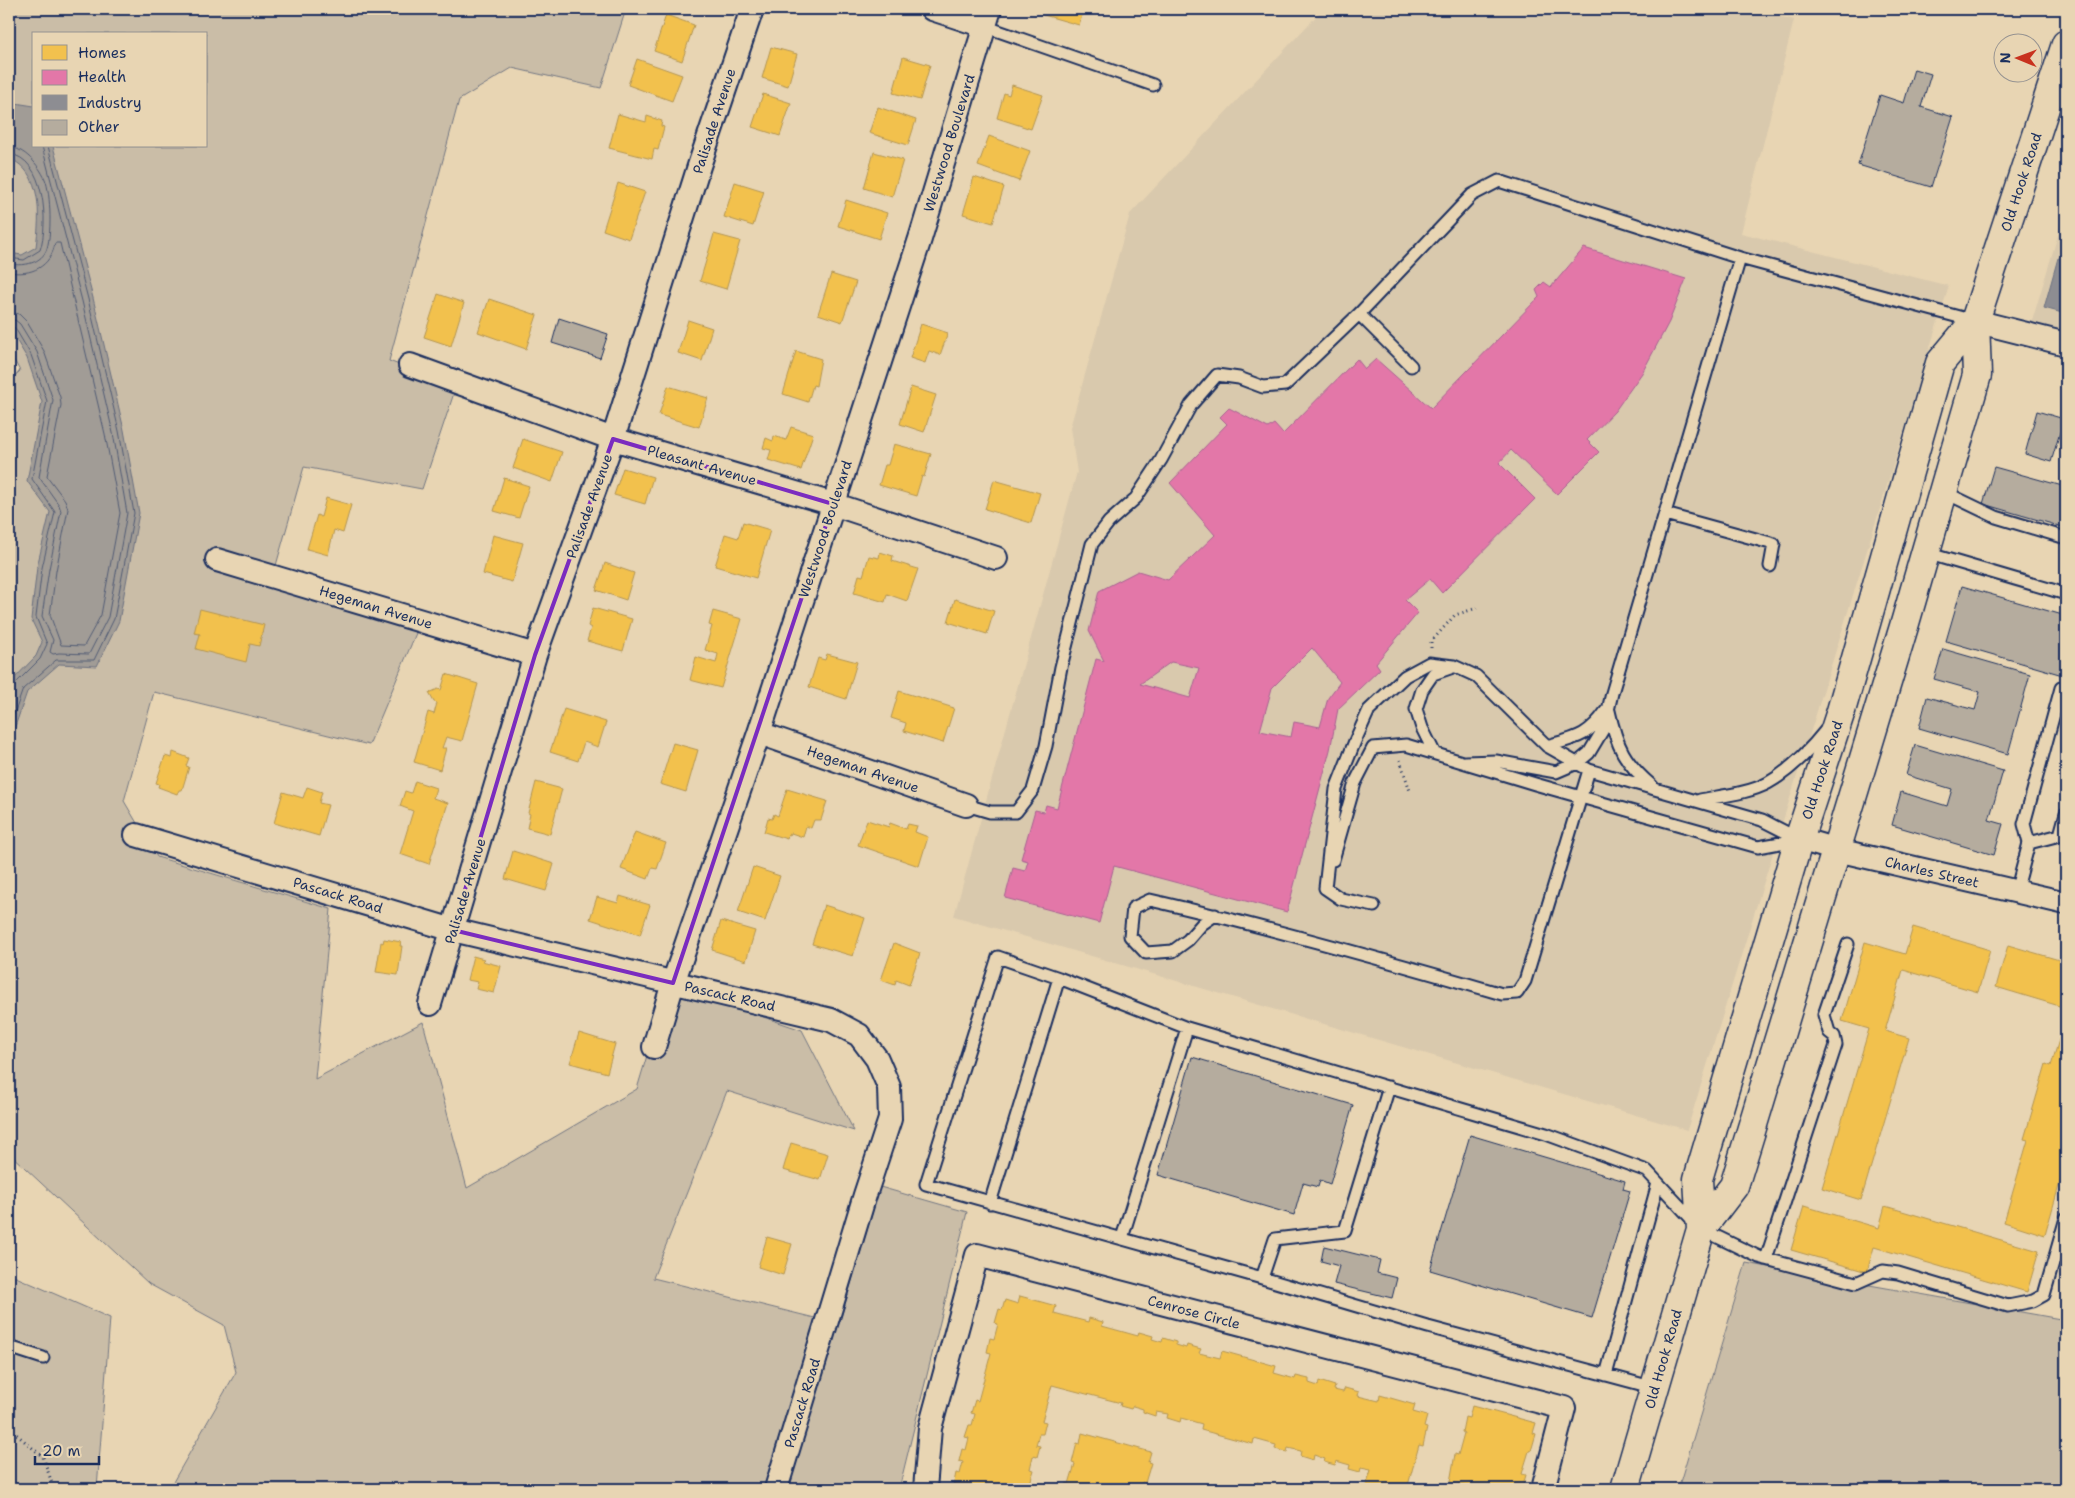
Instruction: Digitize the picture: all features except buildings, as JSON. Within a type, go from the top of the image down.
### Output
[{"type":"main road","name":"Old Hook Road","points":[[1701,1229],[1734,1186],[1926,553],[1977,374],[1975,321],[2066,44]]},
{"type":"main road","name":"Old Hook Road","points":[[1625,1489],[1701,1229],[1698,1179],[1799,839],[1841,711],[1940,363],[1975,321]]},
{"type":"street","name":"Palisade Avenue","points":[[430,1004],[535,655],[613,439],[699,166],[752,9]]},
{"type":"street","points":[[932,9],[987,17]]},
{"type":"street","name":"Westwood Boulevard","points":[[654,1047],[673,983],[759,733],[920,239],[987,17]]},
{"type":"street","points":[[1975,321],[2066,344]]},
{"type":"street","name":"Pleasant Avenue","points":[[410,365],[613,439],[833,504],[996,558]]},
{"type":"street","name":"Hegeman Avenue","points":[[217,560],[535,655]]},
{"type":"street","name":"Hegeman Avenue","points":[[759,733],[966,805]]},
{"type":"street","name":"Pascack Road","points":[[136,835],[453,930],[831,1020],[859,1035],[877,1059],[889,1087],[890,1119],[865,1195],[776,1489]]},
{"type":"street","name":"Charles Street","points":[[1799,839],[1837,850],[2066,903]]},
{"type":"street","name":"Cenrose Circle","points":[[925,1489],[930,1428],[977,1256],[1564,1408],[1543,1489]]},
{"type":"lane","points":[[987,17],[1153,85]]},
{"type":"lane","points":[[966,805],[990,812],[1016,812],[1032,790],[1046,746],[1061,667],[1092,544],[1109,522],[1136,498],[1161,460],[1191,405],[1216,375],[1239,378],[1262,387],[1285,385],[1359,314],[1472,195],[1499,181],[1740,258],[1975,321]]},
{"type":"lane","points":[[1465,762],[1496,762],[1556,772],[1577,763],[1589,753],[1604,728],[1608,707],[1740,258]]},
{"type":"lane","points":[[1359,314],[1411,366]]},
{"type":"lane","points":[[1944,492],[1996,517],[2066,538]]},
{"type":"lane","points":[[1664,514],[1774,544],[1770,566]]},
{"type":"lane","points":[[1926,553],[2066,594]]},
{"type":"lane","points":[[1325,888],[1336,789],[1369,710],[1405,676],[1429,663],[1454,666],[1476,676],[1547,746],[1589,770],[1654,787],[1762,820],[1799,839]]},
{"type":"lane","points":[[1434,752],[1422,728],[1416,709],[1422,690],[1433,674],[1454,666]]},
{"type":"lane","points":[[2016,892],[2029,844],[2024,824],[2060,688],[2066,689]]},
{"type":"lane","points":[[1547,746],[1582,736],[1598,722],[1608,707]]},
{"type":"lane","points":[[1608,707],[1618,748],[1631,766],[1654,787]]},
{"type":"lane","points":[[1698,801],[1737,793],[1768,783],[1808,752],[1841,711]]},
{"type":"lane","points":[[1325,888],[1355,783],[1373,748],[1406,745],[1434,752],[1581,797],[1758,847],[1799,839]]},
{"type":"lane","points":[[1215,915],[1202,924],[1188,940],[1173,951],[1146,954],[1130,936],[1134,908],[1150,900],[1215,915],[1302,937],[1502,994],[1516,993],[1525,981],[1589,770]]},
{"type":"lane","points":[[2029,844],[2060,835],[2066,813]]},
{"type":"lane","points":[[1325,888],[1341,899],[1374,906]]},
{"type":"lane","points":[[1766,1259],[1836,1045],[1824,1015],[1848,944]]},
{"type":"lane","points":[[1655,1388],[1428,1327],[1122,1238],[926,1184],[998,957],[1188,1028],[1546,1134],[1647,1172],[1701,1229],[1766,1259],[1856,1283],[1883,1271],[2008,1306],[2033,1301],[2044,1296],[2066,1218]]},
{"type":"lane","points":[[990,1203],[1058,978]]},
{"type":"lane","points":[[1122,1238],[1188,1028]]},
{"type":"lane","points":[[1262,1278],[1275,1239],[1345,1232],[1389,1087]]},
{"type":"lane","points":[[1606,1375],[1658,1183]]},
{"type":"lane","points":[[9,1347],[43,1358]]},
{"type":"path","points":[[1429,663],[1431,642],[1455,615],[1477,608]]},
{"type":"path","points":[[9,1428],[43,1456],[54,1489]]},
{"type":"highlighted area","points":[[613,439],[833,504],[673,983],[453,930],[535,655]]},
{"type":"shaded area","points":[[9,9],[626,9],[601,88],[512,68],[459,100],[389,361],[456,387],[422,489],[304,467],[271,583],[419,626],[369,745],[154,692],[124,801],[157,857],[331,909],[315,1079],[423,1022],[467,1188],[637,1089],[668,985],[802,1030],[854,1131],[727,1091],[653,1278],[839,1324],[880,1187],[967,1212],[899,1489],[169,1489],[236,1372],[224,1325],[149,1284],[9,1153],[9,381],[20,371],[9,351]]},
{"type":"shaded area","points":[[1323,9],[1749,9],[1794,20],[1741,233],[1949,286],[1687,1130],[954,916],[1077,472],[1070,428],[1130,214]]},
{"type":"shaded area","points":[[2064,215],[2066,216],[2066,351],[2026,341]]},
{"type":"shaded area","points":[[1746,1263],[2066,1320],[2066,1489],[1678,1489]]},
{"type":"shaded area","points":[[9,1274],[110,1318],[97,1489],[9,1489]]},
{"type":"water","points":[[9,102],[32,106],[32,148],[54,148],[93,298],[124,430],[139,513],[119,621],[97,666],[59,664],[27,692],[9,744],[9,684],[36,656],[42,642],[31,619],[37,567],[50,512],[27,481],[42,402],[27,358],[9,328],[9,253],[22,255],[36,247],[38,222],[37,196],[34,184],[28,174],[20,165],[9,158]]}]
